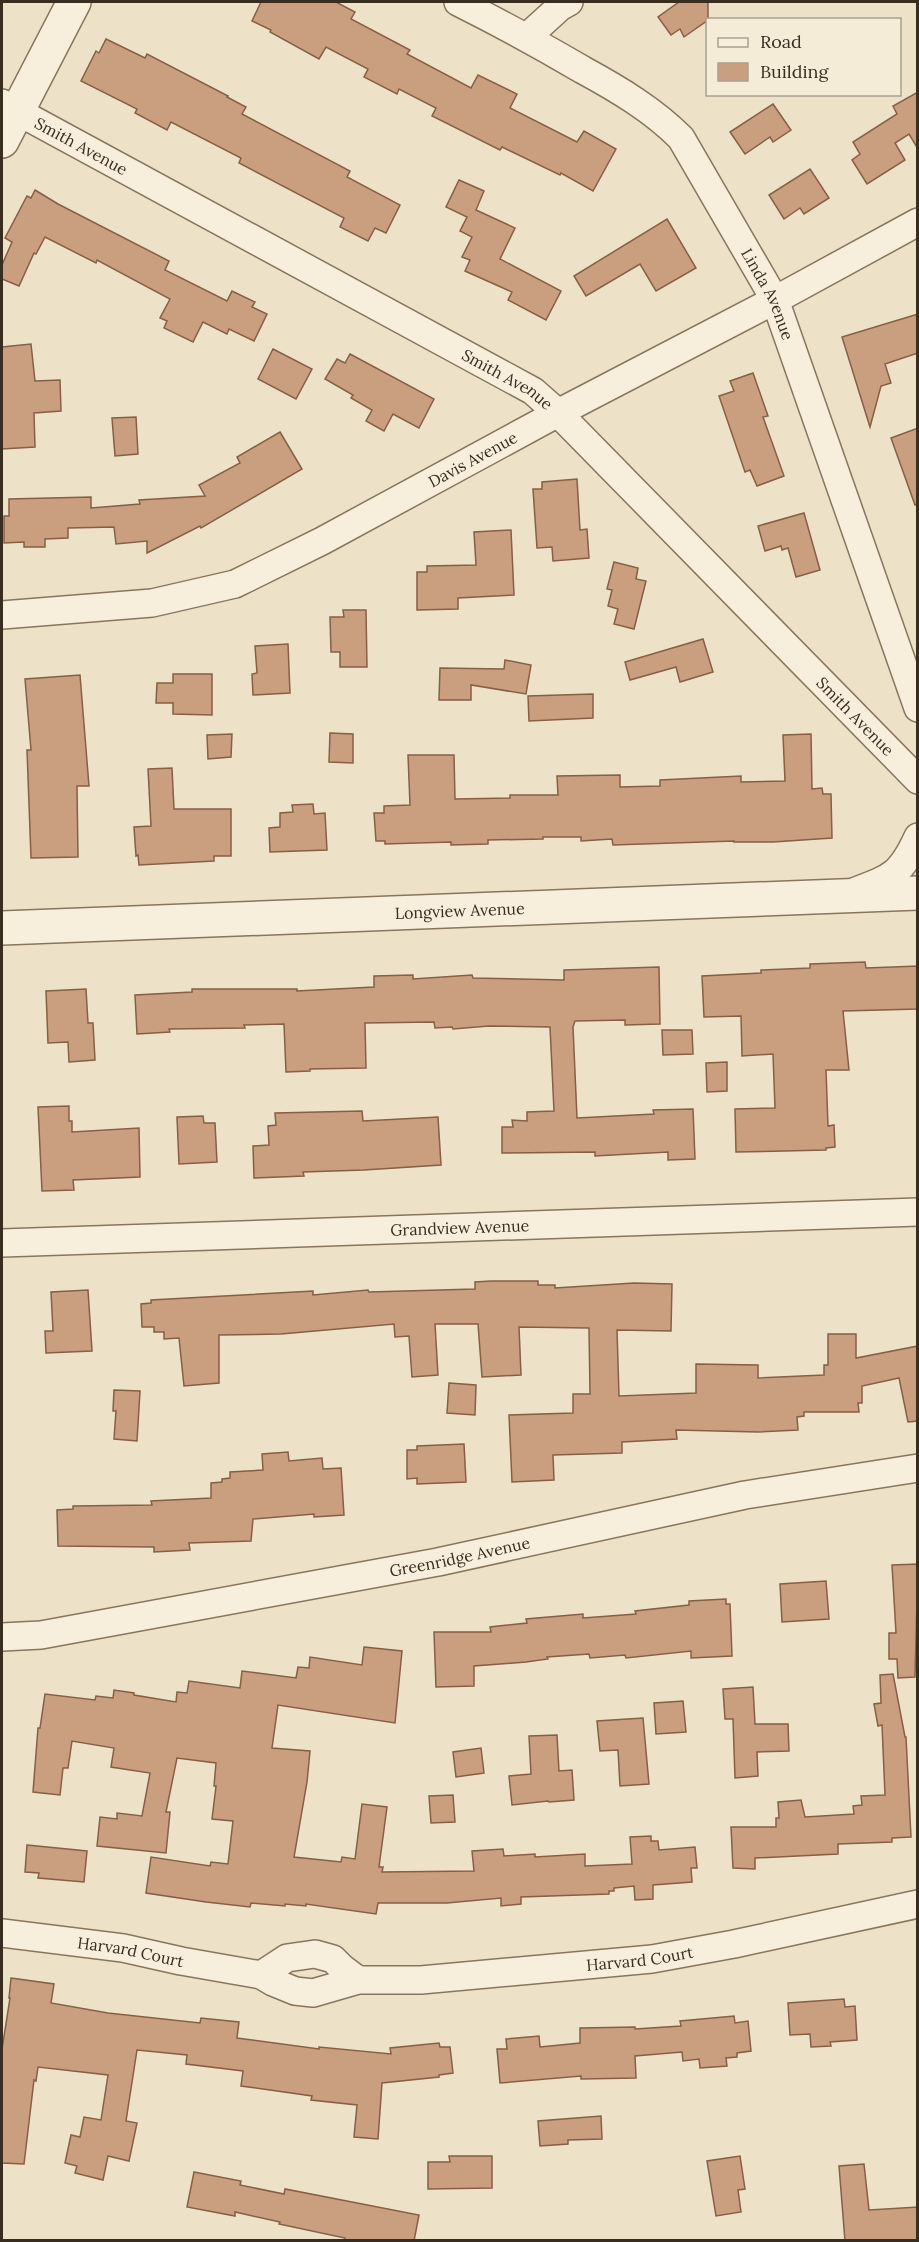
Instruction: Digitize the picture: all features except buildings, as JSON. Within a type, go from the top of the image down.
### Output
[{"type":"street","points":[[2,141],[9,108],[74,2]]},
{"type":"street","name":"Linda Avenue","points":[[458,2],[527,37],[634,100],[666,123],[681,138],[776,300],[918,708]]},
{"type":"street","points":[[527,37],[560,7],[569,2]]},
{"type":"street","name":"Smith Avenue","points":[[9,108],[533,391],[558,412],[918,780]]},
{"type":"street","name":"Davis Avenue","points":[[2,615],[152,603],[235,585],[322,541],[558,412],[776,300],[918,222]]},
{"type":"street","points":[[842,897],[888,879],[910,854],[918,837]]},
{"type":"street","name":"Longview Avenue","points":[[2,928],[918,893]]},
{"type":"street","name":"Grandview Avenue","points":[[2,1243],[918,1212]]},
{"type":"street","name":"Greenridge Avenue","points":[[2,1637],[41,1635],[426,1564],[745,1495],[918,1468]]},
{"type":"street","name":"Harvard Court","points":[[2,1933],[123,1948],[261,1975],[295,1991],[313,1993],[358,1980],[421,1980],[652,1959],[734,1944],[918,1904]]},
{"type":"street","points":[[261,1975],[287,1958],[315,1954],[333,1959],[358,1980]]}]
